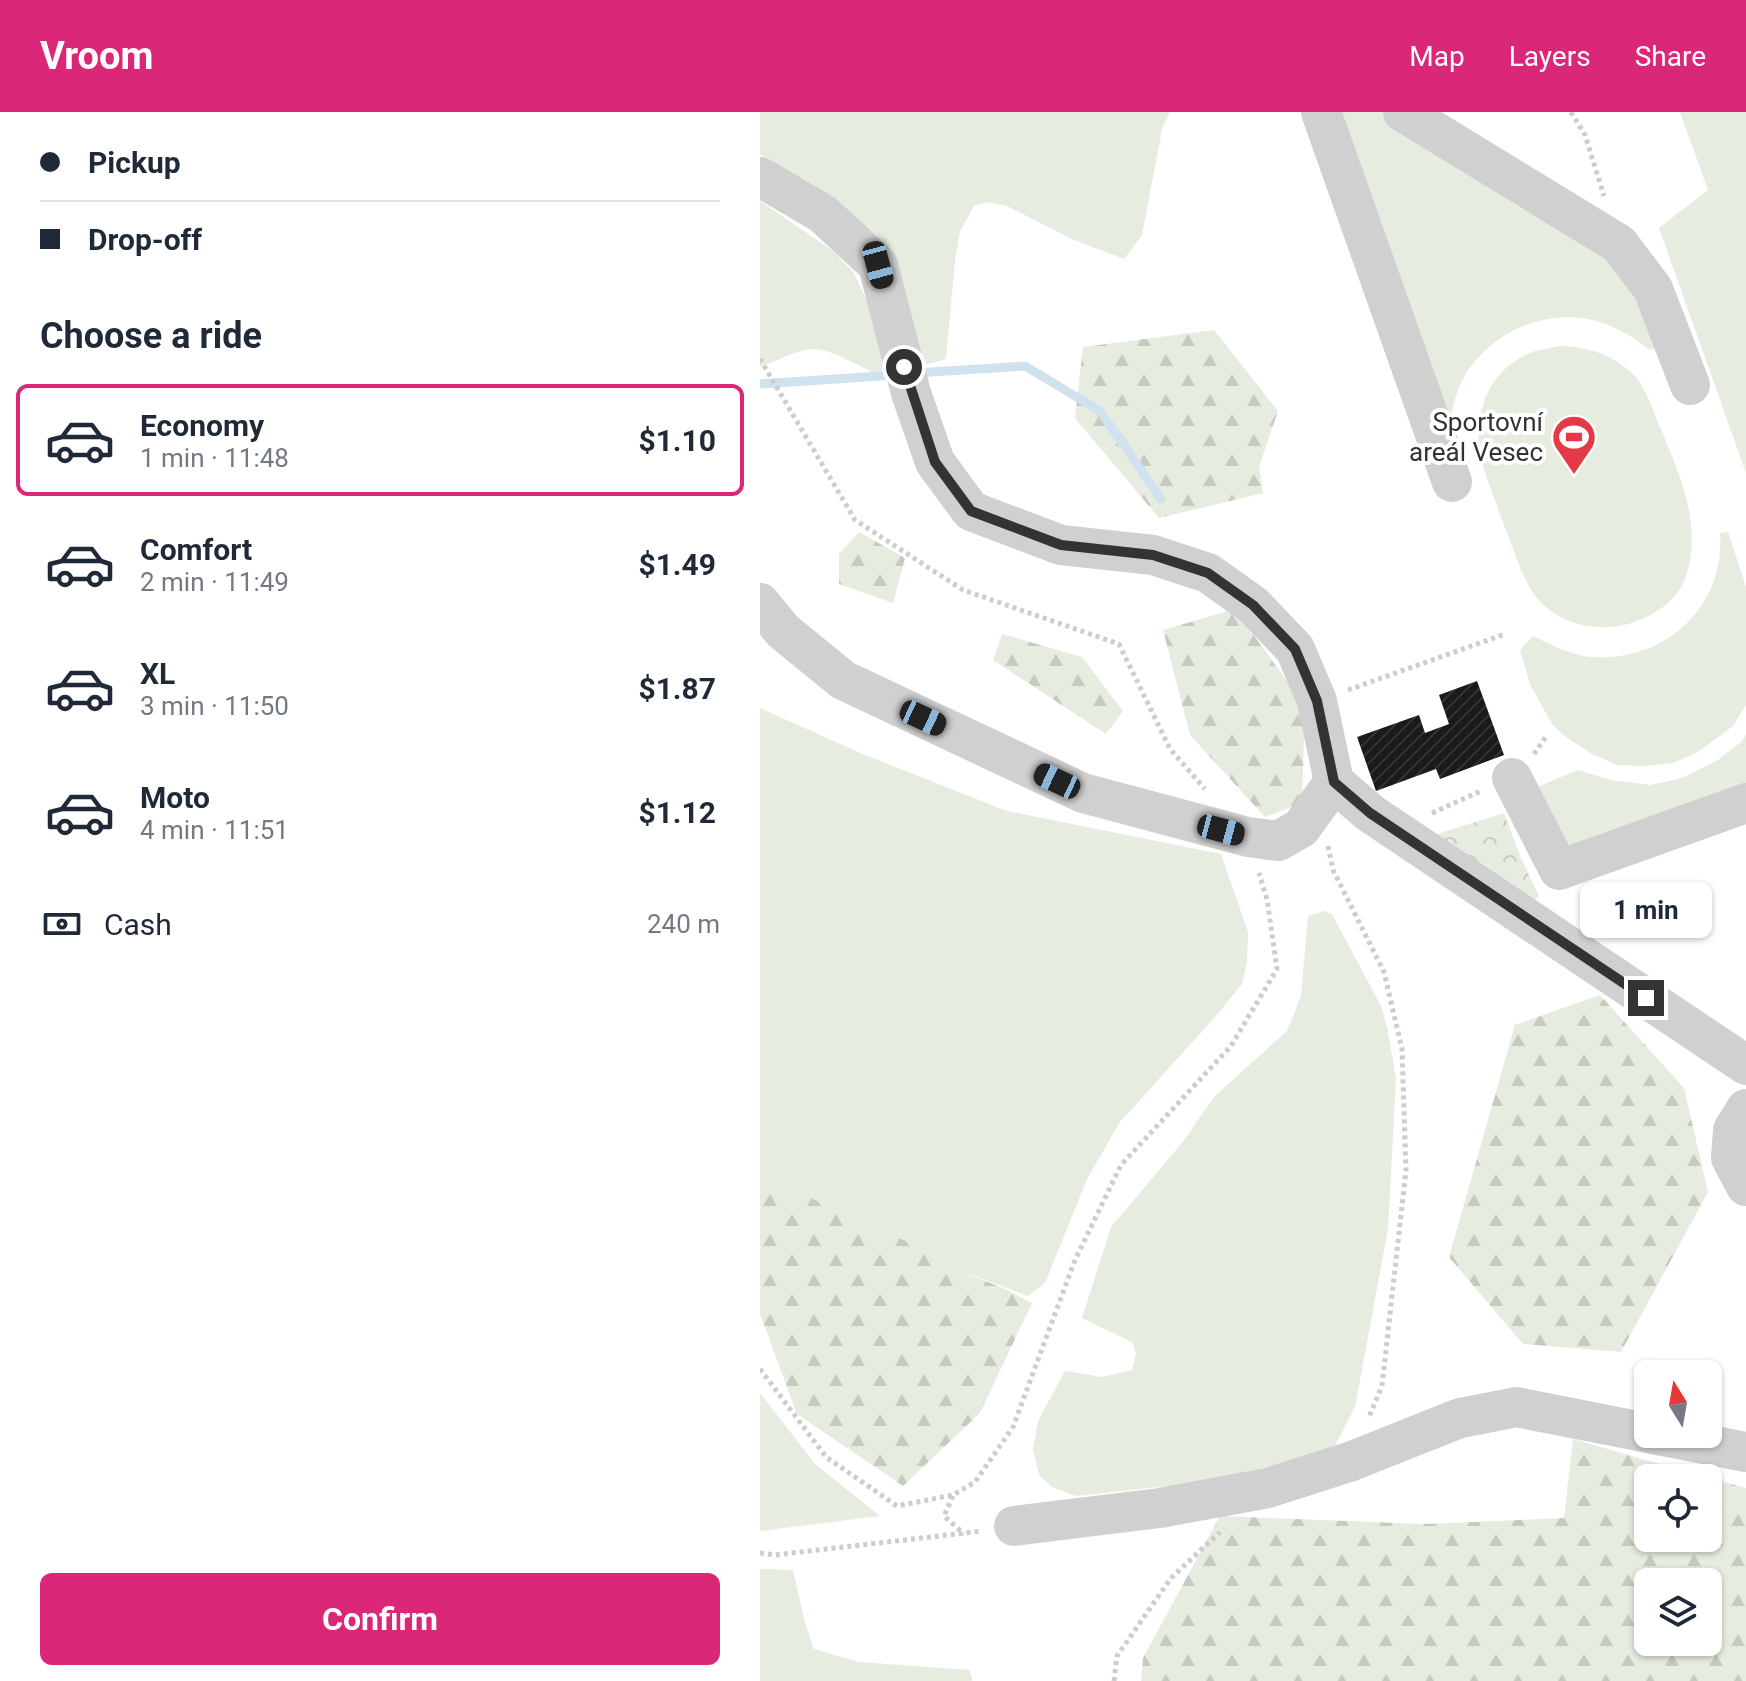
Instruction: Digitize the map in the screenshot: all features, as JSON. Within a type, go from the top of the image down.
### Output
[{"type":"street","points":[[1321,112],[1452,482]]},
{"type":"street","points":[[1403,112],[1619,244],[1653,289],[1690,385]]},
{"type":"street","points":[[760,177],[823,214],[878,265],[911,393],[935,462],[971,511],[1061,545],[1153,555],[1208,573],[1253,605],[1295,649],[1317,701],[1326,792],[1301,828],[1278,841],[1248,837],[1083,793],[843,680],[783,631],[760,603]]},
{"type":"street","points":[[1512,778],[1559,870],[1746,803]]},
{"type":"street","points":[[1326,792],[1370,813],[1746,1065]]},
{"type":"street","points":[[1746,1109],[1733,1130],[1731,1158],[1746,1186]]},
{"type":"street","points":[[1014,1526],[1160,1508],[1268,1488],[1352,1461],[1460,1418],[1516,1407],[1634,1431]]},
{"type":"street","points":[[1722,1448],[1746,1452]]},
{"type":"path","points":[[1571,112],[1585,135],[1619,244]]},
{"type":"path","points":[[760,359],[855,520],[963,590],[1119,644],[1170,749],[1209,793]]},
{"type":"path","points":[[1317,701],[1505,634]]},
{"type":"path","points":[[1326,792],[1333,870],[1384,972],[1402,1049],[1406,1170],[1382,1386],[1352,1461]]},
{"type":"path","points":[[760,1369],[826,1457],[897,1506],[953,1495],[975,1482],[1013,1427],[1075,1260],[1121,1165],[1231,1046],[1277,969],[1267,899],[1248,837]]},
{"type":"path","points":[[953,1495],[944,1516],[964,1534]]},
{"type":"path","points":[[760,1553],[775,1555],[1014,1526]]},
{"type":"path","points":[[1114,1681],[1117,1656],[1171,1578],[1224,1528]]},
{"type":"green space","points":[[760,112],[1170,112],[1162,129],[1142,235],[1124,259],[1072,239],[1007,206],[986,202],[974,206],[960,231],[946,359],[921,366],[868,239],[760,154]]},
{"type":"green space","points":[[1324,112],[1382,112],[1567,223],[1630,280],[1660,345],[1650,350],[1619,330],[1588,319],[1567,317],[1527,325],[1508,333],[1476,360],[1458,390],[1448,430]]},
{"type":"green space","points":[[1680,112],[1746,112],[1746,473],[1659,228],[1708,190]]},
{"type":"green space","points":[[760,201],[833,251],[854,273],[871,310],[893,383],[841,357],[813,349],[760,367]]},
{"type":"green space","points":[[1214,330],[1278,411],[1259,467],[1263,493],[1159,518],[1075,418],[1083,347]]},
{"type":"green space","points":[[1560,346],[1607,356],[1624,366],[1637,379],[1645,391],[1686,498],[1692,535],[1684,582],[1674,597],[1661,608],[1624,625],[1597,627],[1570,621],[1558,616],[1537,598],[1521,570],[1480,458],[1478,441],[1482,409],[1495,380],[1519,359],[1535,351]]},
{"type":"green space","points":[[859,532],[905,558],[893,603],[839,584],[839,554]]},
{"type":"green space","points":[[1728,532],[1746,587],[1746,705],[1733,726],[1698,752],[1673,763],[1645,766],[1617,765],[1590,753],[1566,737],[1552,724],[1530,684],[1520,650],[1533,636],[1591,657],[1643,651],[1665,640],[1685,625],[1701,606],[1713,584],[1719,560],[1720,533]]},
{"type":"green space","points":[[1235,609],[1305,706],[1302,803],[1265,817],[1190,735],[1163,630]]},
{"type":"green space","points":[[1002,634],[1082,657],[1123,711],[1106,734],[993,660]]},
{"type":"green space","points":[[760,708],[865,755],[1007,811],[1221,854],[1248,932],[1247,962],[1242,984],[1120,1122],[1087,1179],[1045,1283],[1028,1296],[951,1267],[911,1243],[837,1211],[760,1172]]},
{"type":"green space","points":[[1746,735],[1746,788],[1561,854],[1530,790],[1578,770],[1611,780],[1650,785],[1682,778],[1718,760]]},
{"type":"green space","points":[[1504,813],[1539,896],[1524,912],[1437,834]]},
{"type":"green space","points":[[1325,911],[1332,914],[1381,1006],[1396,1078],[1388,1229],[1355,1407],[1334,1448],[1224,1480],[1076,1496],[1052,1487],[1039,1475],[1033,1450],[1038,1421],[1065,1371],[1102,1377],[1132,1370],[1136,1354],[1132,1342],[1082,1318],[1111,1227],[1182,1143],[1215,1096],[1287,1031],[1301,996],[1308,916]]},
{"type":"green space","points":[[1600,995],[1684,1088],[1708,1192],[1621,1352],[1523,1344],[1449,1257],[1515,1025]]},
{"type":"green space","points":[[760,1172],[837,1211],[911,1243],[951,1267],[1032,1303],[980,1413],[903,1486],[797,1414],[760,1314]]},
{"type":"green space","points":[[760,1393],[815,1464],[880,1516],[760,1531]]},
{"type":"green space","points":[[1573,1439],[1660,1464],[1634,1464],[1634,1552],[1722,1552],[1722,1482],[1746,1488],[1746,1681],[1141,1681],[1143,1658],[1220,1516],[1425,1524],[1564,1518]]},
{"type":"green space","points":[[760,1569],[793,1570],[814,1649],[859,1662],[970,1670],[972,1681],[760,1681]]},
{"type":"building","points":[[1477,681],[1504,755],[1440,779],[1436,769],[1376,791],[1357,737],[1419,715],[1425,733],[1449,724],[1439,695]]},
{"type":"waterway","points":[[915,373],[1025,366],[1100,411],[1161,499]]},
{"type":"waterway","points":[[760,384],[896,375]]},
{"type":"place","name":"Sportovní areál Vesec","points":[[1574,476]]},
{"type":"route","points":[[904,367],[935,462],[971,511],[1061,545],[1153,555],[1208,573],[1253,605],[1295,649],[1317,701],[1334,782],[1370,813],[1646,998]]}]
